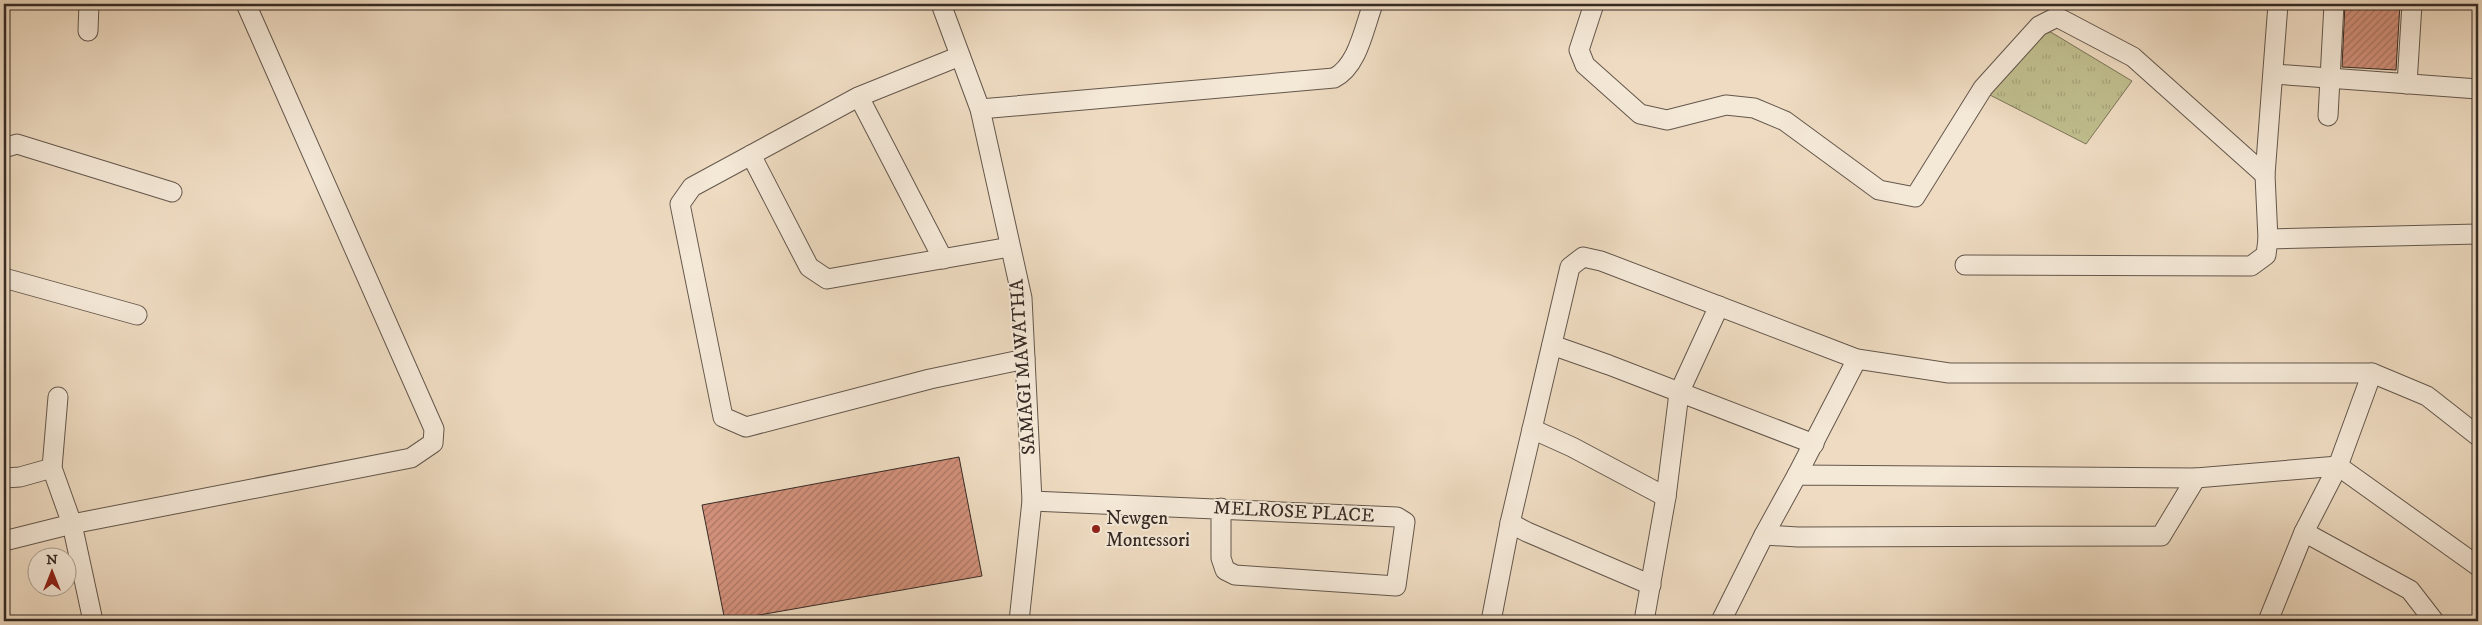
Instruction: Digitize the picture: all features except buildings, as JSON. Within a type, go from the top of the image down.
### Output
[{"type":"street","points":[[88,31],[89,4]]},
{"type":"street","points":[[4,541],[72,524],[411,458],[433,443],[434,429],[246,4]]},
{"type":"street","name":"SAMAGI MAWATHA","points":[[941,4],[980,109],[1022,298],[1032,501],[1019,621]]},
{"type":"street","points":[[980,109],[1334,78],[1344,73],[1354,57],[1373,4]]},
{"type":"street","points":[[1594,4],[1579,50],[1585,65],[1640,114],[1667,120],[1726,105],[1754,108],[1785,121],[1879,190],[1915,197],[1983,88],[2039,26],[2058,10],[2133,57],[2265,175]]},
{"type":"street","points":[[1965,264],[2251,266],[2266,255],[2268,239],[2265,175],[2278,4]]},
{"type":"street","points":[[2328,116],[2334,4]]},
{"type":"street","points":[[2407,84],[2412,4]]},
{"type":"street","points":[[960,56],[859,97],[692,187],[680,204],[723,417],[746,427],[930,379],[1025,359]]},
{"type":"street","points":[[2274,74],[2478,89]]},
{"type":"street","points":[[859,97],[943,259]]},
{"type":"street","points":[[4,148],[17,144],[172,192]]},
{"type":"street","points":[[751,155],[810,267],[828,279],[1010,246]]},
{"type":"street","points":[[2268,239],[2478,234]]},
{"type":"street","points":[[1491,621],[1510,523],[1570,267],[1583,256],[1601,261],[1857,359],[1949,373],[2372,372],[2427,396],[2478,436]]},
{"type":"street","points":[[4,278],[137,315]]},
{"type":"street","points":[[1644,621],[1666,497],[1679,393],[1719,306]]},
{"type":"street","points":[[1552,345],[1814,444]]},
{"type":"street","points":[[1721,621],[1857,359]]},
{"type":"street","points":[[2268,621],[2304,532],[2338,466],[2372,372]]},
{"type":"street","points":[[58,397],[52,468],[72,524],[93,621]]},
{"type":"street","points":[[1532,429],[1572,447],[1666,497]]},
{"type":"street","points":[[1797,475],[2196,478],[2338,466],[2478,566]]},
{"type":"street","points":[[4,478],[20,477],[52,468]]},
{"type":"street","points":[[1764,535],[1798,538],[2161,536],[2196,478]]},
{"type":"street","name":"MELROSE PLACE","points":[[1032,501],[1222,508],[1397,517],[1406,522],[1396,586],[1235,575],[1225,570],[1222,558],[1222,508]]},
{"type":"street","points":[[1510,523],[1650,585]]},
{"type":"street","points":[[2304,532],[2410,590],[2434,621]]},
{"type":"green space","points":[[2044,28],[2132,81],[2086,144],[1988,94]]},
{"type":"place","name":"Newgen Montessori","points":[[1096,529]]}]
